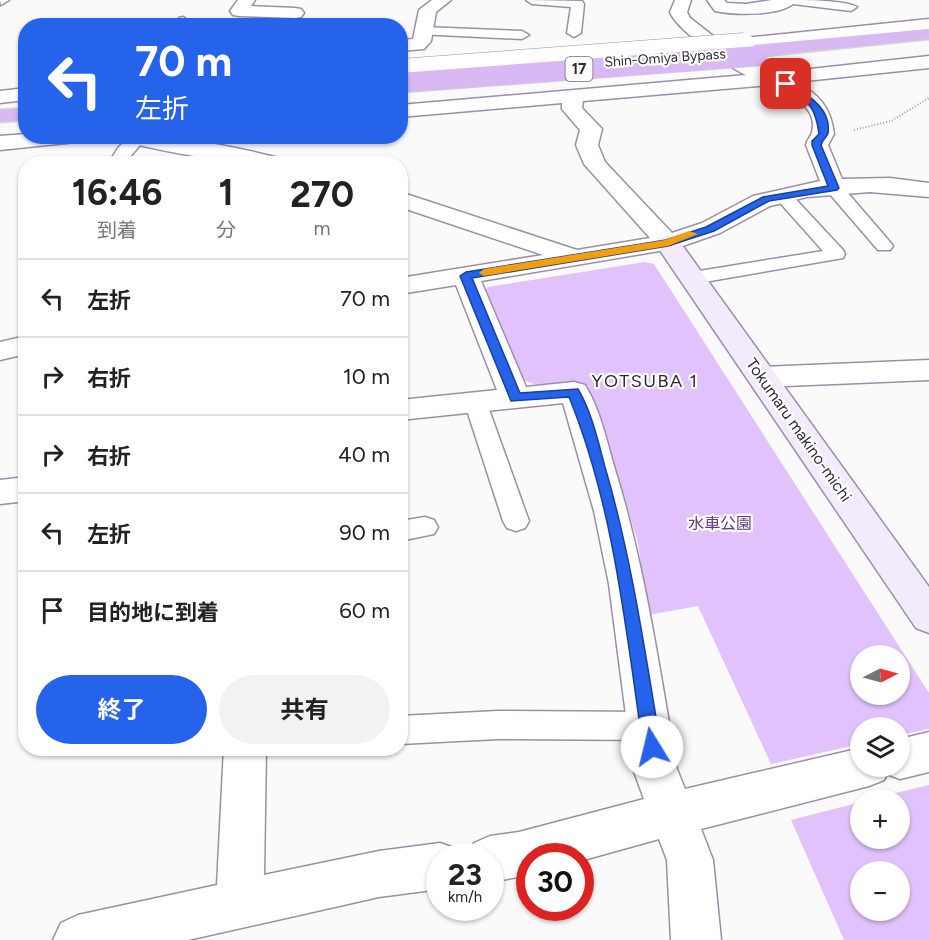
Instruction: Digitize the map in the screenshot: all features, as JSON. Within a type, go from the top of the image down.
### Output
[{"type":"highway","name":"Shin-Omiya Bypass","points":[[408,82],[929,34]]},
{"type":"highway","name":"Shin-Omiya Bypass","points":[[408,77],[752,50],[929,39]]},
{"type":"highway","points":[[0,107],[18,106]]},
{"type":"highway","points":[[0,116],[18,115]]},
{"type":"street","points":[[247,0],[239,11],[295,13]]},
{"type":"street","points":[[408,46],[418,45],[422,41],[428,10],[443,0]]},
{"type":"street","points":[[683,0],[679,5],[679,14],[685,23],[736,63],[786,84],[815,104],[824,134],[818,139],[817,145],[834,188]]},
{"type":"street","points":[[715,0],[719,6],[726,8],[769,7],[791,0]]},
{"type":"street","name":"17","points":[[408,69],[752,50],[929,24]]},
{"type":"street","points":[[408,110],[771,79],[929,62]]},
{"type":"street","points":[[0,97],[18,95]]},
{"type":"street","points":[[573,97],[572,109],[591,129],[586,145],[595,164],[668,243]]},
{"type":"street","points":[[0,143],[18,141]]},
{"type":"street","points":[[178,144],[237,156]]},
{"type":"street","points":[[408,285],[668,243],[710,229],[766,199],[834,188],[879,185],[913,186],[929,190]]},
{"type":"street","points":[[408,203],[578,258]]},
{"type":"street","name":"Tokumaru makino-michi","points":[[668,243],[929,617]]},
{"type":"street","points":[[466,276],[516,398]]},
{"type":"street","points":[[0,351],[18,347]]},
{"type":"street","points":[[762,377],[929,370]]},
{"type":"street","points":[[408,409],[574,392],[584,417],[611,511],[627,584],[655,769],[690,860],[696,940]]},
{"type":"street","points":[[0,492],[18,490]]},
{"type":"street","points":[[910,757],[929,752]]},
{"type":"street","points":[[240,905],[245,756]]},
{"type":"street","points":[[504,857],[850,771]]},
{"type":"street","points":[[94,938],[379,874],[426,868]]},
{"type":"lane","points":[[532,0],[578,4],[574,33]]},
{"type":"lane","points":[[791,0],[851,7]]},
{"type":"lane","points":[[423,31],[522,35]]},
{"type":"lane","points":[[121,156],[134,144]]},
{"type":"lane","points":[[834,188],[884,246]]},
{"type":"lane","points":[[693,278],[836,254],[783,196]]},
{"type":"lane","points":[[475,401],[516,521]]},
{"type":"lane","points":[[408,730],[498,725],[648,726]]},
{"type":"path","points":[[818,139],[891,121],[929,98]]},
{"type":"green space","name":"水車公園","points":[[645,262],[654,264],[898,645],[850,645],[850,705],[910,705],[910,663],[929,693],[929,729],[910,733],[910,717],[850,717],[850,746],[771,764],[698,606],[648,615],[638,543],[597,408],[587,385],[545,388],[523,380],[483,293],[488,287]]},
{"type":"green space","points":[[929,785],[929,940],[844,940],[791,820],[850,805],[850,849],[910,849],[910,790]]},
{"type":"slow traffic","points":[[484,273],[668,243],[693,234]]},
{"type":"district","name":"YOTSUBA 1","points":[[645,381]]},
{"type":"route","points":[[652,747],[627,584],[611,511],[584,417],[574,392],[516,398],[466,276],[668,243],[710,229],[766,199],[834,188],[817,145],[818,139],[824,134],[815,104],[786,84]]}]
